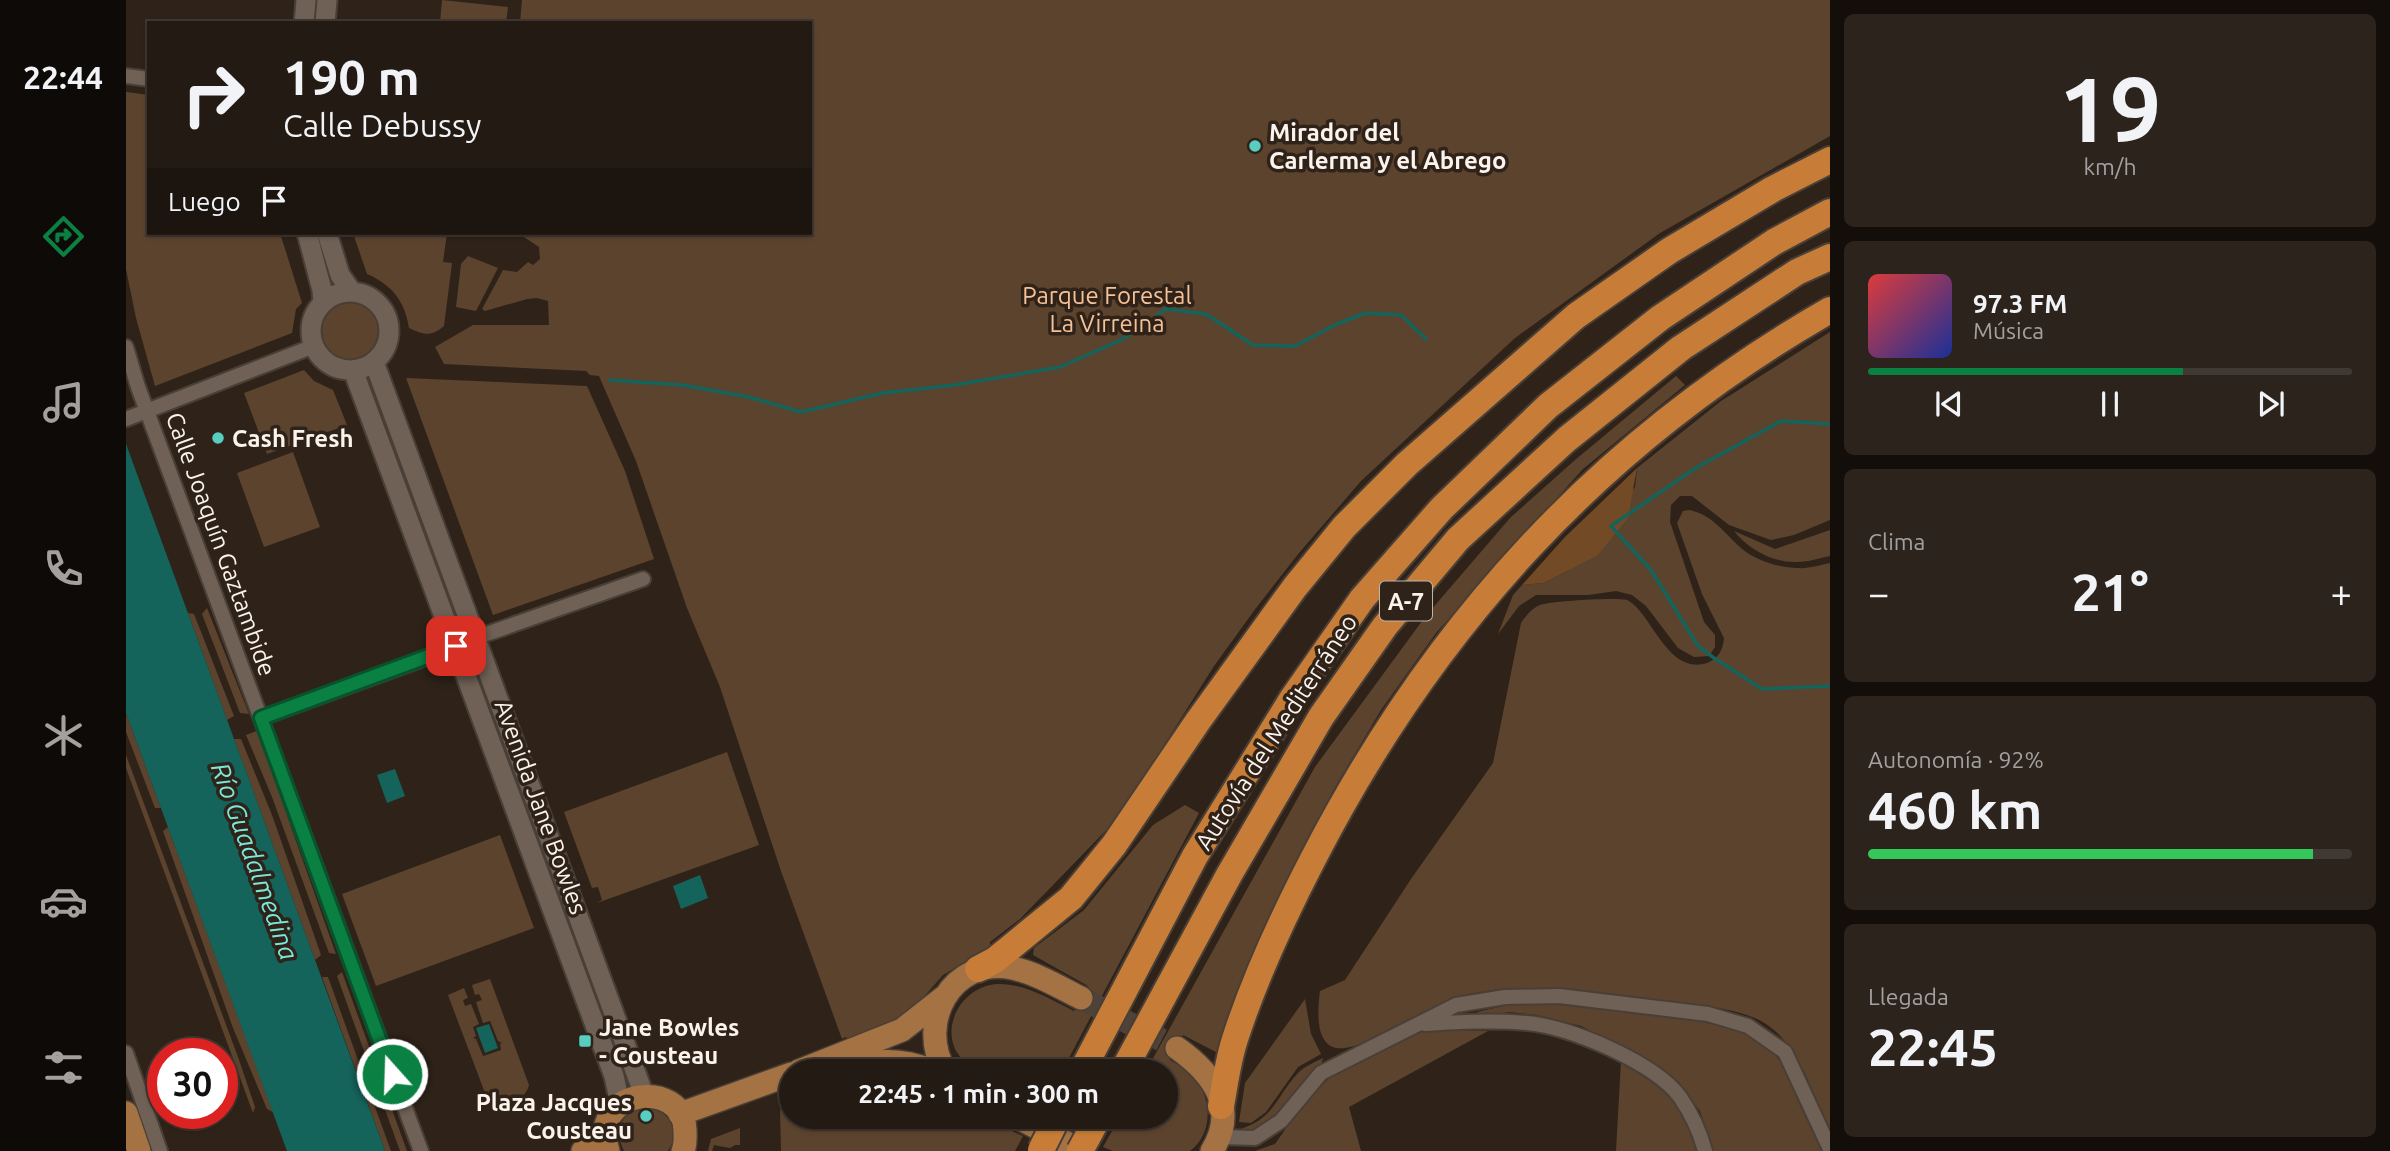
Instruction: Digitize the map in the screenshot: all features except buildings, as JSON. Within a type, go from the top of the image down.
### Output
[{"type":"highway","points":[[978,969],[995,960],[1071,898],[1114,845],[1198,721],[1295,587],[1344,527],[1407,464],[1576,316],[1669,251],[1773,189],[1830,160]]},
{"type":"highway","name":"Autovía del Mediterráneo","points":[[1088,1059],[1195,856],[1292,699],[1362,599],[1442,508],[1548,406],[1660,318],[1773,242],[1830,212]]},
{"type":"highway","name":"Autovía del Mediterráneo","points":[[1129,1059],[1229,875],[1321,717],[1385,626],[1458,539],[1567,439],[1681,348],[1797,272],[1830,257]]},
{"type":"highway","points":[[1221,1106],[1234,1040],[1294,895],[1371,754],[1459,629],[1510,567],[1558,515],[1620,457],[1722,377],[1830,310]]},
{"type":"highway","points":[[1041,1150],[1052,1129]]},
{"type":"main road","points":[[303,21],[306,0]]},
{"type":"main road","points":[[325,21],[327,0]]},
{"type":"main road","points":[[308,235],[323,303]]},
{"type":"main road","points":[[328,235],[340,275],[352,292]]},
{"type":"main road","points":[[352,292],[371,298],[384,311],[389,323],[388,342],[374,362],[353,370],[328,362],[314,346],[311,333],[312,322],[323,303],[334,296],[352,292]]},
{"type":"main road","name":"Avenida Jane Bowles","points":[[374,362],[644,1095]]},
{"type":"main road","name":"Avenida Jane Bowles","points":[[353,370],[614,1076],[620,1104]]},
{"type":"main road","points":[[829,1059],[902,1030],[944,997],[957,981],[978,969],[1011,967],[1036,976],[1081,999]]},
{"type":"main road","points":[[938,1059],[934,1038],[936,1018],[944,997]]},
{"type":"main road","points":[[1177,1048],[1207,1073],[1216,1087],[1221,1106],[1216,1144]]},
{"type":"main road","points":[[683,1120],[779,1079]]},
{"type":"main road","points":[[683,1120],[779,1091]]},
{"type":"main road","points":[[583,1151],[606,1146],[606,1124],[612,1112],[620,1104],[644,1095],[660,1098],[670,1104],[683,1120],[683,1151]]},
{"type":"main road","points":[[126,1113],[139,1151]]},
{"type":"main road","points":[[1056,1129],[1087,1139]]},
{"type":"street","points":[[126,76],[147,79]]},
{"type":"street","points":[[136,415],[314,346]]},
{"type":"street","name":"Calle Joaquín Gaztambide","points":[[126,347],[136,415],[261,718],[421,1151]]},
{"type":"street","points":[[475,638],[643,579]]},
{"type":"street","points":[[261,718],[456,646]]},
{"type":"street","points":[[1216,1144],[1255,1138],[1281,1121],[1321,1073],[1456,1005],[1505,997],[1559,996],[1707,1014],[1748,1026],[1785,1052],[1830,1149]]},
{"type":"street","points":[[1416,1024],[1530,1023],[1601,1044],[1651,1070],[1679,1096],[1700,1134],[1705,1151]]},
{"type":"street","points":[[126,1053],[160,1151]]},
{"type":"green space","points":[[442,0],[508,7],[506,21],[440,21]]},
{"type":"green space","name":"Parque Forestal La Virreina","points":[[522,0],[1830,0],[1830,136],[1660,233],[1515,338],[1361,481],[1299,553],[1214,666],[1118,818],[1020,919],[990,942],[990,947],[943,975],[915,1007],[890,1024],[850,1039],[842,1039],[781,871],[720,687],[687,608],[636,461],[599,376],[590,375],[586,371],[444,364],[435,347],[473,325],[549,325],[548,301],[537,298],[485,311],[482,309],[503,270],[517,272],[528,262],[533,265],[540,259],[539,247],[524,235],[812,235],[812,21],[520,21]]},
{"type":"green space","points":[[126,92],[147,95],[147,235],[281,235],[302,303],[296,309],[292,333],[155,386],[126,269]]},
{"type":"green space","points":[[354,235],[447,235],[443,262],[452,263],[444,326],[427,334],[409,328],[396,295],[384,283],[367,274]]},
{"type":"green space","points":[[468,256],[498,268],[476,311],[456,307],[461,264]]},
{"type":"green space","points":[[344,303],[356,303],[366,307],[374,315],[378,331],[374,347],[366,355],[356,359],[344,359],[334,355],[326,347],[322,337],[322,325],[326,315],[334,307]]},
{"type":"green space","points":[[1830,332],[1830,520],[1794,535],[1771,540],[1729,525],[1692,496],[1680,496],[1671,505],[1670,522],[1704,622],[1715,635],[1715,647],[1709,656],[1694,657],[1678,648],[1646,606],[1632,595],[1616,591],[1588,595],[1536,595],[1519,606],[1498,634],[1513,595],[1522,585],[1544,583],[1569,570],[1635,487],[1637,468],[1721,401]]},
{"type":"green space","points":[[304,370],[314,381],[333,390],[347,425],[267,454],[244,393]]},
{"type":"green space","points":[[1676,376],[1685,385],[1583,469],[1436,633],[1381,710],[1334,789],[1288,880],[1247,969],[1216,1052],[1183,1035],[1171,1059],[1153,1059],[1315,767],[1425,617],[1510,518]]},
{"type":"green space","points":[[406,378],[587,386],[625,471],[654,559],[493,615]]},
{"type":"green space","points":[[381,403],[457,612],[451,614],[374,406]]},
{"type":"green space","points":[[293,452],[320,527],[264,547],[237,473]]},
{"type":"green space","points":[[1689,510],[1711,520],[1746,552],[1768,562],[1783,567],[1801,568],[1830,563],[1830,1132],[1805,1073],[1778,1034],[1754,1018],[1720,1008],[1553,989],[1499,989],[1469,994],[1445,1002],[1348,1048],[1329,1045],[1319,1024],[1320,991],[1345,980],[1411,879],[1493,763],[1521,623],[1529,612],[1540,605],[1557,602],[1627,600],[1636,606],[1670,652],[1681,660],[1693,664],[1707,663],[1719,654],[1724,638],[1702,594],[1677,523],[1683,511]]},
{"type":"green space","points":[[1830,530],[1830,556],[1797,562],[1762,554],[1746,544],[1734,531],[1775,549]]},
{"type":"green space","points":[[207,608],[249,714],[240,713],[202,614]]},
{"type":"green space","points":[[188,613],[194,614],[234,716],[227,720]]},
{"type":"green space","points":[[479,669],[549,861],[542,863],[472,672]]},
{"type":"green space","points":[[126,713],[161,808],[155,808],[126,732]]},
{"type":"green space","points":[[257,731],[336,954],[329,953],[272,797],[246,735]]},
{"type":"green space","points":[[234,739],[241,739],[272,815],[321,955],[315,960]]},
{"type":"green space","points":[[727,752],[759,845],[597,903],[602,900],[598,887],[592,888],[564,812]]},
{"type":"green space","points":[[126,755],[231,1038],[225,1038],[126,768]]},
{"type":"green space","points":[[1185,805],[1199,813],[1068,1059],[963,1059],[955,1049],[952,1026],[960,1006],[976,990],[998,984],[1018,986],[1074,1011],[1088,986],[1033,955],[1034,948],[1084,910],[1153,825]]},
{"type":"green space","points":[[168,827],[273,1112],[267,1109],[233,1028],[163,831]]},
{"type":"green space","points":[[500,835],[534,928],[376,986],[342,894]]},
{"type":"green space","points":[[554,875],[623,1063],[617,1065],[548,877]]},
{"type":"green space","points":[[342,972],[407,1151],[400,1151],[337,976]]},
{"type":"green space","points":[[322,977],[328,977],[391,1151],[385,1151]]},
{"type":"green space","points":[[490,979],[529,1085],[518,1100],[500,1105],[488,1101],[448,995],[464,988],[468,998],[463,1000],[465,1006],[471,1004],[479,1024],[473,1027],[476,1036],[473,1038],[476,1039],[483,1056],[501,1050],[502,1043],[498,1041],[490,1021],[483,1023],[476,1002],[482,1000],[479,994],[475,995],[472,985]]},
{"type":"green space","points":[[1305,999],[1311,1034],[1321,1054],[1298,1067],[1266,1112],[1251,1123],[1239,1122],[1245,1083]]},
{"type":"green space","points":[[1543,1003],[1691,1019],[1741,1031],[1774,1053],[1789,1074],[1798,1101],[1822,1151],[1713,1151],[1700,1111],[1678,1083],[1653,1064],[1581,1026],[1537,1015],[1509,1012],[1479,1017],[1477,1012],[1508,1005]]},
{"type":"green space","points":[[1425,1029],[1488,1031],[1349,1107],[1361,1151],[1255,1151],[1275,1144],[1298,1111],[1330,1077]]},
{"type":"green space","points":[[238,1057],[255,1107],[253,1113],[238,1072]]},
{"type":"green space","points":[[1323,1058],[1320,1069],[1270,1123],[1254,1131],[1237,1130],[1267,1114],[1298,1073]]},
{"type":"green space","points":[[1621,1061],[1648,1077],[1672,1098],[1686,1119],[1700,1151],[1616,1151]]},
{"type":"green space","points":[[1178,1065],[1190,1072],[1203,1090],[1208,1112],[1207,1123],[1198,1143],[1190,1151],[1113,1151],[1103,1147],[1113,1129],[1178,1129]]},
{"type":"green space","points":[[648,1106],[662,1113],[671,1123],[674,1136],[672,1144],[668,1151],[624,1151],[619,1135],[622,1121],[632,1111]]},
{"type":"green space","points":[[740,1128],[740,1145],[730,1148],[714,1145],[712,1151],[708,1151],[711,1139]]},
{"type":"green space","points":[[780,1129],[1007,1129],[1023,1136],[1015,1151],[781,1151]]},
{"type":"shaded area","points":[[1637,468],[1628,518],[1598,555],[1544,583],[1522,585],[1565,537]]},
{"type":"water","name":"Río Guadalmedina","points":[[126,444],[385,1151],[287,1151],[126,713]]},
{"type":"water","points":[[395,769],[405,796],[387,803],[377,775]]},
{"type":"water","points":[[700,875],[708,898],[681,909],[673,886]]},
{"type":"water","points":[[489,1024],[498,1048],[485,1053],[476,1028]]},
{"type":"waterway","points":[[610,380],[682,385],[749,397],[801,412],[883,393],[955,385],[1060,367],[1119,341],[1145,326],[1165,309],[1206,314],[1253,345],[1295,346],[1339,323],[1366,313],[1401,315],[1426,339]]},
{"type":"waterway","points":[[1830,424],[1781,421],[1694,469],[1611,526],[1651,570],[1698,646],[1714,658],[1762,689],[1830,686]]},
{"type":"tunnel","points":[[1081,998],[1177,1048]]},
{"type":"place","name":"Mirador del Carlerma y el Abrego","points":[[1255,146]]},
{"type":"place","name":"Cash Fresh","points":[[218,438]]},
{"type":"place","name":"Jane Bowles - Cousteau","points":[[585,1041]]},
{"type":"place","name":"Plaza Jacques Cousteau","points":[[646,1116]]},
{"type":"route","points":[[392,1074],[261,718],[456,646]]}]
